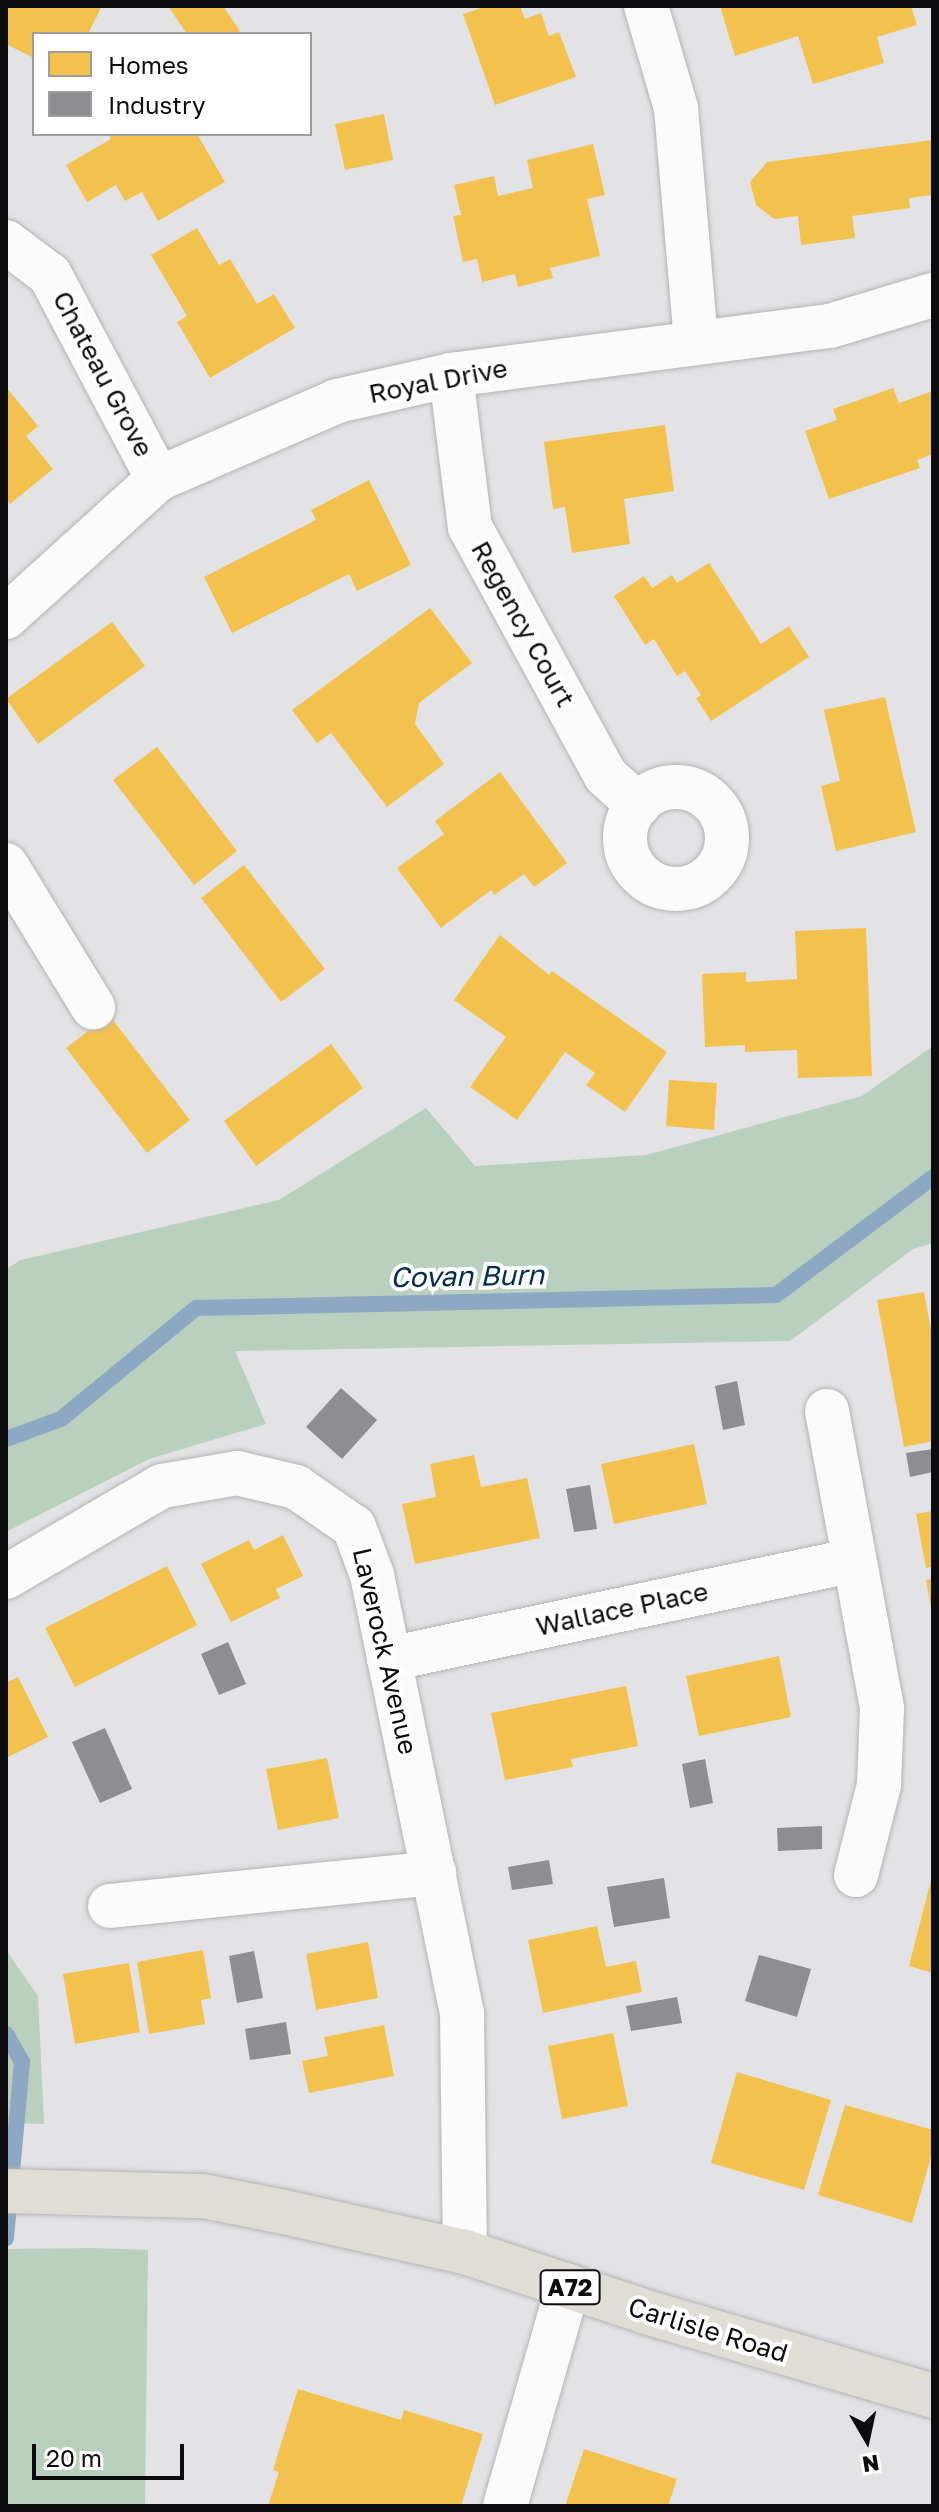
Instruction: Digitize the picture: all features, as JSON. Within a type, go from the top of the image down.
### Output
[{"type":"main road","name":"Carlisle Road","points":[[6,2191],[203,2196],[465,2252],[933,2396]]},
{"type":"street","points":[[646,6],[676,108],[696,343]]},
{"type":"street","name":"Chateau Grove","points":[[6,242],[50,275],[158,479]]},
{"type":"street","name":"Royal Drive","points":[[6,617],[158,479],[337,401],[451,375],[830,326],[933,295]]},
{"type":"street","name":"Regency Court","points":[[451,375],[470,527],[605,775],[638,805]]},
{"type":"street","points":[[6,865],[93,1007]]},
{"type":"street","points":[[827,1411],[882,1709],[879,1785],[856,1875]]},
{"type":"street","name":"Laverock Avenue","points":[[6,1577],[162,1486],[237,1473],[296,1487],[354,1527],[372,1575],[462,2012],[465,2252]]},
{"type":"street","name":"Wallace Place","points":[[389,1659],[854,1560]]},
{"type":"street","points":[[110,1906],[434,1873]]},
{"type":"street","points":[[505,2506],[568,2286]]},
{"type":"green space","points":[[933,1046],[933,1243],[913,1249],[790,1341],[235,1351],[266,1424],[149,1459],[6,1532],[6,1269],[21,1260],[279,1200],[426,1108],[475,1166],[646,1155],[862,1096]]},
{"type":"green space","points":[[6,1950],[38,1996],[44,2124],[6,2123]]},
{"type":"green space","points":[[6,2249],[148,2250],[145,2506],[6,2506]]},
{"type":"building: Homes","points":[[6,6],[102,6],[89,32],[32,32],[32,57],[6,44]]},
{"type":"building: Homes","points":[[168,6],[223,6],[240,31],[238,32],[186,32]]},
{"type":"building: Homes","points":[[487,6],[520,6],[525,19],[541,13],[549,36],[559,32],[576,77],[495,105],[463,14]]},
{"type":"building: Homes","points":[[720,6],[911,6],[917,25],[877,37],[884,63],[813,84],[798,36],[735,56]]},
{"type":"building: Homes","points":[[384,114],[393,160],[345,170],[335,124]]},
{"type":"building: Homes","points":[[109,136],[198,136],[225,182],[158,221],[142,192],[125,201],[116,185],[87,202],[66,165],[111,139]]},
{"type":"building: Homes","points":[[933,140],[933,195],[909,198],[910,208],[852,216],[855,238],[801,245],[798,216],[774,219],[756,205],[750,182],[767,162]]},
{"type":"building: Homes","points":[[593,144],[605,195],[587,199],[600,256],[550,268],[553,278],[518,287],[515,274],[482,282],[477,259],[463,262],[453,216],[461,215],[454,185],[494,176],[498,196],[533,188],[527,160]]},
{"type":"building: Homes","points":[[197,228],[219,265],[230,259],[257,304],[274,294],[295,328],[210,378],[177,322],[187,316],[151,255]]},
{"type":"building: Homes","points":[[6,387],[38,426],[26,436],[53,469],[10,504],[6,499]]},
{"type":"building: Homes","points":[[893,388],[899,403],[933,391],[933,454],[917,460],[920,468],[829,499],[805,431],[837,420],[833,409]]},
{"type":"building: Homes","points":[[665,425],[674,491],[624,499],[630,544],[572,553],[565,507],[553,509],[544,442]]},
{"type":"building: Homes","points":[[369,480],[411,565],[357,591],[349,574],[232,633],[204,577],[316,520],[311,510]]},
{"type":"building: Homes","points":[[709,563],[761,644],[789,626],[809,657],[711,721],[696,698],[701,695],[685,671],[677,676],[654,639],[645,645],[614,596],[644,576],[652,588],[672,575],[677,583]]},
{"type":"building: Homes","points":[[430,608],[472,663],[419,703],[415,724],[444,764],[387,807],[331,733],[317,743],[292,710]]},
{"type":"building: Homes","points":[[112,622],[145,666],[38,744],[6,699]]},
{"type":"building: Homes","points":[[885,697],[916,832],[836,851],[821,786],[840,781],[824,710]]},
{"type":"building: Homes","points":[[157,747],[237,851],[194,885],[113,780]]},
{"type":"building: Homes","points":[[500,772],[567,863],[534,887],[524,874],[494,895],[491,890],[441,928],[397,868],[444,834],[435,821]]},
{"type":"building: Homes","points":[[244,865],[325,969],[281,1002],[201,898]]},
{"type":"building: Homes","points":[[866,928],[872,1076],[798,1078],[797,1050],[745,1052],[745,1045],[705,1047],[702,974],[746,972],[746,982],[797,979],[795,931]]},
{"type":"building: Homes","points":[[500,935],[549,975],[552,971],[667,1052],[625,1112],[586,1085],[595,1073],[565,1052],[517,1120],[470,1087],[506,1037],[454,1000]]},
{"type":"building: Homes","points":[[109,1015],[190,1120],[147,1153],[66,1048]]},
{"type":"building: Homes","points":[[331,1044],[363,1088],[256,1166],[224,1121]]},
{"type":"building: Homes","points":[[669,1080],[717,1083],[714,1130],[666,1126]]},
{"type":"building: Homes","points":[[924,1292],[933,1341],[933,1441],[904,1447],[877,1300]]},
{"type":"building: Homes","points":[[694,1444],[707,1504],[614,1524],[601,1464]]},
{"type":"building: Homes","points":[[474,1455],[481,1487],[527,1478],[540,1538],[415,1564],[402,1504],[436,1497],[430,1464]]},
{"type":"building: Homes","points":[[933,1511],[933,1566],[926,1568],[916,1514]]},
{"type":"building: Homes","points":[[283,1535],[303,1576],[276,1589],[280,1598],[231,1622],[201,1564],[249,1540],[254,1550]]},
{"type":"building: Homes","points":[[167,1566],[197,1625],[75,1687],[45,1628]]},
{"type":"building: Homes","points":[[933,1579],[933,1608],[931,1608],[926,1580]]},
{"type":"building: Homes","points":[[779,1656],[791,1717],[699,1736],[686,1676]]},
{"type":"building: Homes","points":[[18,1677],[48,1737],[6,1758],[6,1683]]},
{"type":"building: Homes","points":[[626,1686],[638,1746],[571,1759],[573,1767],[505,1780],[491,1713]]},
{"type":"building: Homes","points":[[327,1758],[339,1818],[278,1830],[266,1769]]},
{"type":"building: Homes","points":[[933,1876],[933,1973],[909,1966]]},
{"type":"building: Homes","points":[[597,1926],[606,1967],[636,1961],[642,1992],[543,2013],[528,1940]]},
{"type":"building: Homes","points":[[368,1942],[378,1998],[316,2010],[306,1954]]},
{"type":"building: Homes","points":[[203,1950],[211,1998],[201,2000],[205,2024],[149,2034],[137,1962]]},
{"type":"building: Homes","points":[[129,1963],[140,2032],[75,2044],[63,1974]]},
{"type":"building: Homes","points":[[384,2025],[394,2076],[309,2093],[302,2061],[328,2056],[324,2037]]},
{"type":"building: Homes","points":[[613,2033],[628,2106],[562,2119],[548,2046]]},
{"type":"building: Homes","points":[[737,2072],[831,2100],[804,2190],[711,2163]]},
{"type":"building: Homes","points":[[845,2105],[933,2130],[933,2150],[912,2223],[818,2195]]},
{"type":"building: Homes","points":[[298,2389],[401,2420],[404,2410],[483,2434],[461,2506],[268,2506],[279,2472],[273,2470]]},
{"type":"building: Homes","points":[[584,2449],[677,2479],[668,2506],[565,2506]]},
{"type":"building: Industry","points":[[737,1381],[745,1425],[723,1430],[715,1386]]},
{"type":"building: Industry","points":[[341,1388],[377,1420],[342,1459],[306,1427]]},
{"type":"building: Industry","points":[[933,1449],[933,1472],[910,1477],[906,1453]]},
{"type":"building: Industry","points":[[590,1485],[597,1529],[574,1532],[566,1489]]},
{"type":"building: Industry","points":[[228,1642],[246,1684],[219,1695],[201,1654]]},
{"type":"building: Industry","points":[[105,1728],[132,1789],[100,1803],[72,1742]]},
{"type":"building: Industry","points":[[705,1759],[713,1803],[690,1808],[682,1764]]},
{"type":"building: Industry","points":[[822,1826],[822,1849],[778,1851],[777,1828]]},
{"type":"building: Industry","points":[[549,1860],[553,1884],[512,1890],[508,1867]]},
{"type":"building: Industry","points":[[664,1878],[670,1918],[614,1927],[607,1887]]},
{"type":"building: Industry","points":[[254,1951],[263,1998],[237,2003],[229,1956]]},
{"type":"building: Industry","points":[[759,1955],[811,1969],[797,2017],[745,2001]]},
{"type":"building: Industry","points":[[677,1997],[682,2023],[631,2031],[626,2006]]},
{"type":"building: Industry","points":[[286,2022],[291,2054],[250,2060],[245,2029]]},
{"type":"waterway","name":"Covan Burn","points":[[6,1439],[61,1419],[196,1308],[776,1295],[933,1177]]},
{"type":"waterway","name":"Covan Burn","points":[[6,2034],[22,2062],[6,2238]]}]
